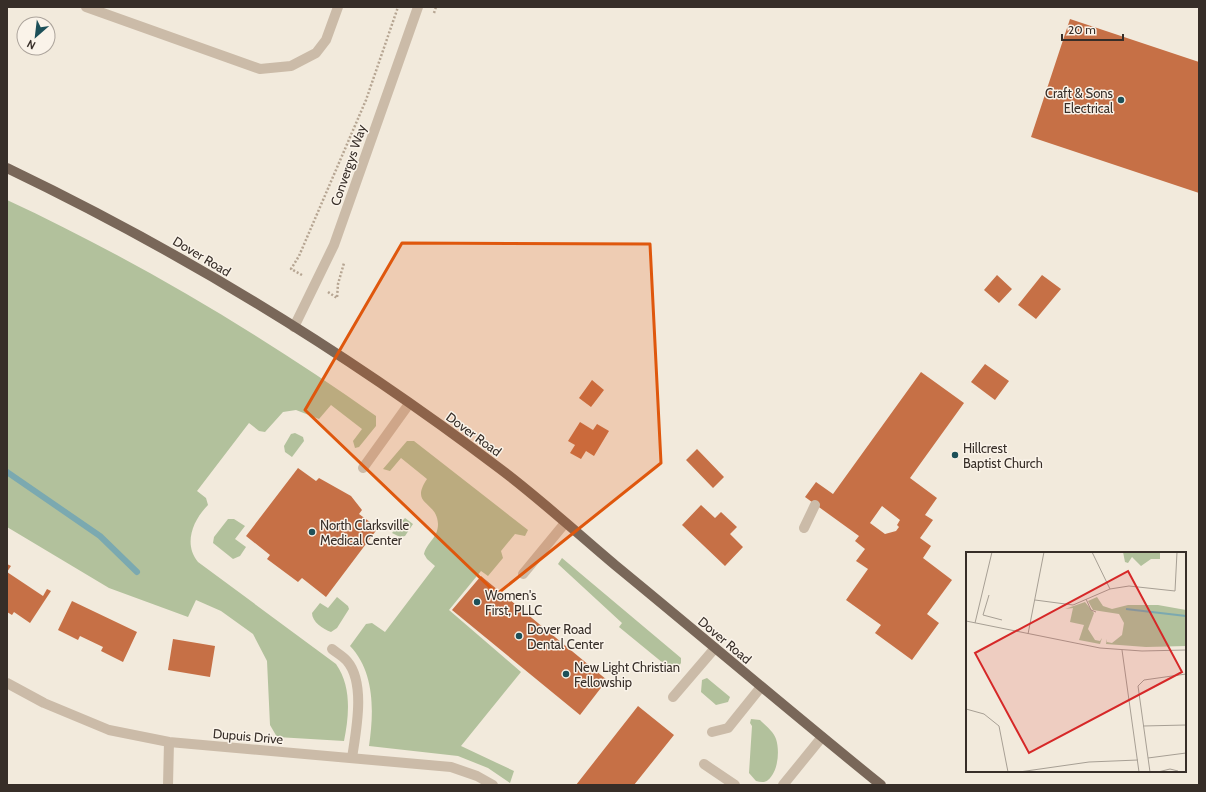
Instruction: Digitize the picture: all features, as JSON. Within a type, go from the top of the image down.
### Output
[{"type":"main road","name":"Dover Road","points":[[7,168],[100,214],[176,255],[294,327],[410,404],[500,469],[881,785]]},
{"type":"street","points":[[86,7],[260,69],[291,66],[316,54],[326,40],[338,7]]},
{"type":"street","name":"Convergys Way","points":[[294,327],[334,245],[418,7]]},
{"type":"street","points":[[363,468],[410,404]]},
{"type":"street","points":[[804,528],[815,505]]},
{"type":"street","points":[[523,574],[565,523]]},
{"type":"street","points":[[673,697],[715,648]]},
{"type":"street","points":[[332,649],[347,660],[354,673],[358,709],[352,758]]},
{"type":"street","name":"Dupuis Drive","points":[[7,683],[44,703],[109,730],[169,742],[451,767],[477,776],[493,785]]},
{"type":"street","points":[[712,732],[728,728],[761,686]]},
{"type":"street","points":[[783,785],[822,737]]},
{"type":"street","points":[[168,785],[169,742]]},
{"type":"street","points":[[704,764],[735,785]]},
{"type":"highlighted area","points":[[402,243],[650,244],[661,463],[497,594],[305,410]]},
{"type":"green space","points":[[7,200],[55,223],[150,273],[288,356],[376,416],[376,426],[359,447],[355,448],[353,441],[362,429],[331,405],[319,419],[296,410],[283,412],[265,432],[259,431],[249,423],[197,491],[206,498],[208,505],[194,525],[191,540],[191,548],[198,562],[336,664],[345,682],[347,692],[348,712],[344,741],[277,737],[270,725],[267,661],[253,634],[221,611],[196,600],[188,617],[109,588],[7,527]]},
{"type":"green space","points":[[295,433],[303,437],[304,441],[292,457],[285,452],[284,446],[291,434]]},
{"type":"green space","points":[[407,441],[414,441],[528,530],[525,536],[515,534],[501,551],[503,558],[488,576],[481,571],[449,610],[521,672],[461,746],[514,771],[510,783],[488,768],[458,756],[369,746],[372,720],[371,693],[364,668],[358,656],[350,646],[366,624],[372,623],[385,632],[435,566],[424,554],[427,546],[438,529],[437,516],[422,499],[422,488],[427,479],[401,458],[390,471],[383,469]]},
{"type":"green space","points":[[405,518],[413,524],[405,536],[400,537],[392,533]]},
{"type":"green space","points":[[228,519],[234,519],[245,526],[235,539],[246,547],[240,556],[233,559],[213,543],[214,537]]},
{"type":"green space","points":[[562,558],[681,658],[681,663],[674,672],[619,627],[622,623],[558,564]]},
{"type":"green space","points":[[337,597],[348,606],[349,609],[337,628],[331,632],[321,627],[316,622],[312,616],[312,613],[320,603],[328,608]]},
{"type":"green space","points":[[707,678],[730,697],[728,702],[716,705],[701,692],[702,680]]},
{"type":"green space","points":[[751,719],[760,720],[772,731],[777,744],[778,755],[776,767],[767,781],[764,782],[756,781],[749,773],[752,726],[750,723]]},
{"type":"building","name":"Craft & Sons Electrical","points":[[1070,19],[1199,62],[1199,193],[1031,137]]},
{"type":"building","points":[[997,275],[1012,289],[999,303],[984,290]]},
{"type":"building","points":[[1042,275],[1061,289],[1036,319],[1018,305]]},
{"type":"building","points":[[985,364],[1009,381],[995,400],[971,382]]},
{"type":"building","points":[[921,372],[964,403],[910,478],[937,498],[925,515],[933,520],[920,538],[931,546],[923,558],[952,580],[927,614],[939,623],[912,660],[875,633],[881,625],[846,600],[868,569],[856,561],[865,549],[855,541],[859,536],[805,497],[816,482],[833,494]],"holes":[[[882,506],[900,520],[897,525],[899,527],[896,531],[885,534],[870,523]]]},
{"type":"building","points":[[592,380],[604,390],[591,407],[579,398]]},
{"type":"building","points":[[580,422],[593,430],[597,424],[609,431],[594,456],[586,451],[581,459],[570,453],[575,445],[568,441]]},
{"type":"building","points":[[697,449],[724,477],[713,488],[686,460]]},
{"type":"building","name":"North Clarksville Medical Center","points":[[298,468],[316,481],[319,478],[351,496],[362,510],[359,514],[378,528],[326,597],[302,578],[298,582],[267,559],[270,555],[246,536]]},
{"type":"building","points":[[701,505],[715,518],[721,512],[737,527],[730,534],[743,547],[725,566],[682,525]]},
{"type":"building","points":[[7,564],[11,566],[7,572]]},
{"type":"building","points":[[7,572],[43,596],[47,589],[51,591],[30,623],[14,612],[12,615],[7,612]]},
{"type":"building","points":[[481,576],[607,680],[580,715],[452,610]]},
{"type":"building","points":[[72,601],[137,632],[123,662],[101,651],[103,647],[80,636],[78,640],[58,630]]},
{"type":"building","points":[[173,639],[215,646],[210,677],[168,670]]},
{"type":"building","points":[[638,706],[674,735],[634,785],[576,785]]},
{"type":"waterway","points":[[7,472],[100,536],[137,572]]},
{"type":"place","name":"Craft & Sons Electrical","points":[[1121,100]]},
{"type":"place","name":"Hillcrest Baptist Church","points":[[955,455]]},
{"type":"place","name":"North Clarksville Medical Center","points":[[312,532]]},
{"type":"place","name":"Women's First, PLLC","points":[[477,602]]},
{"type":"place","name":"Dover Road Dental Center","points":[[519,636]]},
{"type":"place","name":"New Light Christian Fellowship","points":[[566,674]]}]
